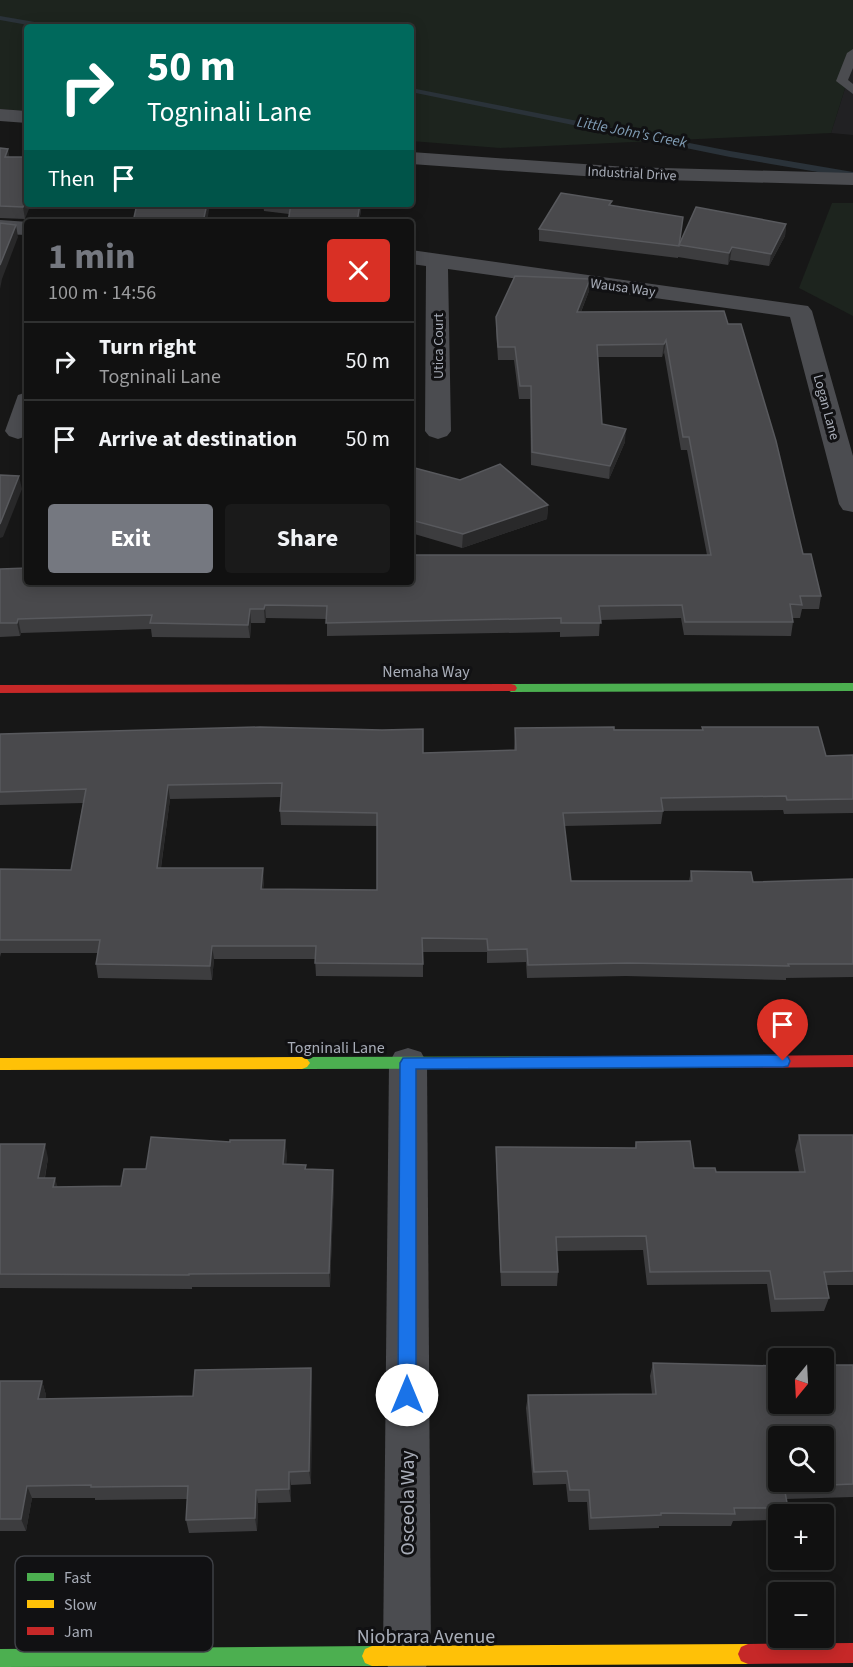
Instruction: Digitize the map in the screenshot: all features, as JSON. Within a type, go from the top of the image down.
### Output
[{"type":"street","points":[[0,115],[24,117]]},
{"type":"street","name":"Industrial Drive","points":[[414,158],[627,173],[853,179]]},
{"type":"street","points":[[0,227],[24,228]]},
{"type":"street","name":"Wausa Way","points":[[414,257],[800,311]]},
{"type":"street","name":"Utica Court","points":[[438,260],[438,431]]},
{"type":"street","name":"Logan Lane","points":[[800,311],[853,504]]},
{"type":"street","points":[[18,431],[24,410]]},
{"type":"street","name":"Nemaha Way","points":[[0,689],[853,687]]},
{"type":"street","name":"Togninali Lane","points":[[0,1064],[853,1061]]},
{"type":"street","name":"Osceola Way","points":[[407,1655],[408,1063]]},
{"type":"street","name":"Niobrara Avenue","points":[[0,1659],[853,1653]]},
{"type":"lane","points":[[853,53],[842,81],[853,90]]},
{"type":"shaded area","points":[[0,0],[853,0],[853,63],[831,133],[500,148],[414,141],[414,24],[24,24],[24,111],[0,109]]},
{"type":"shaded area","points":[[853,63],[853,135],[831,133]]},
{"type":"shaded area","points":[[832,203],[853,203],[853,316],[799,288]]},
{"type":"building","points":[[0,148],[8,149],[5,157],[24,157],[24,204],[23,207],[0,206]]},
{"type":"building","points":[[561,193],[612,201],[609,205],[683,217],[679,246],[539,229]]},
{"type":"building","points":[[136,207],[206,207],[204,219],[134,219]]},
{"type":"building","points":[[290,207],[360,207],[358,219],[288,219]]},
{"type":"building","points":[[696,207],[786,224],[771,254],[732,247],[729,253],[679,245]]},
{"type":"building","points":[[0,223],[16,225],[0,265]]},
{"type":"building","points":[[515,276],[590,279],[577,312],[724,311],[728,324],[741,324],[776,441],[803,554],[811,554],[821,596],[800,596],[802,605],[790,604],[793,622],[685,622],[682,605],[599,606],[601,623],[561,623],[561,618],[326,623],[327,606],[265,605],[264,609],[250,609],[248,625],[150,623],[152,615],[18,619],[17,623],[0,623],[0,569],[24,568],[24,585],[414,585],[414,555],[711,555],[689,437],[683,437],[666,340],[664,344],[597,345],[602,424],[626,429],[610,466],[532,452],[531,386],[520,386],[515,347],[498,347],[496,317]]},
{"type":"building","points":[[500,464],[548,505],[463,534],[414,521],[414,468],[460,480]]},
{"type":"building","points":[[0,475],[19,476],[0,524]]},
{"type":"building","points":[[260,727],[423,729],[423,753],[516,750],[515,728],[614,727],[614,730],[703,730],[702,727],[818,727],[826,756],[853,755],[853,799],[787,800],[786,796],[661,798],[663,811],[563,813],[571,881],[692,881],[691,871],[751,872],[753,882],[853,879],[853,964],[788,964],[789,966],[628,963],[528,965],[527,949],[488,950],[487,939],[422,938],[423,964],[315,963],[316,946],[212,946],[210,966],[96,964],[100,940],[0,940],[0,869],[71,870],[86,789],[0,792],[0,734]],"holes":[[[282,783],[280,811],[377,813],[377,890],[261,889],[263,868],[157,868],[168,785]]]},
{"type":"building","points":[[799,1135],[853,1135],[853,1271],[824,1272],[829,1298],[775,1299],[770,1271],[650,1272],[646,1236],[556,1237],[558,1272],[501,1272],[496,1147],[636,1148],[636,1142],[690,1141],[694,1168],[715,1168],[716,1172],[805,1172]]},
{"type":"building","points":[[151,1137],[230,1142],[230,1140],[285,1140],[283,1164],[306,1165],[305,1169],[333,1170],[329,1273],[0,1274],[0,1144],[45,1144],[38,1178],[55,1178],[53,1187],[121,1186],[124,1169],[146,1169]]},
{"type":"building","points":[[653,1363],[768,1366],[768,1414],[834,1414],[834,1365],[853,1365],[853,1484],[834,1485],[834,1426],[768,1426],[768,1492],[785,1492],[787,1504],[768,1504],[768,1508],[734,1508],[735,1514],[661,1513],[661,1515],[591,1518],[589,1490],[570,1490],[567,1471],[534,1472],[528,1395],[656,1394]]},
{"type":"building","points":[[311,1368],[309,1471],[289,1472],[289,1489],[256,1490],[255,1518],[186,1520],[188,1486],[91,1487],[91,1485],[27,1486],[21,1519],[0,1519],[0,1381],[42,1381],[38,1399],[193,1396],[195,1370]]},
{"type":"waterway","name":"Little John's Creek","points":[[0,18],[35,24]]},
{"type":"waterway","name":"Little John's Creek","points":[[414,91],[730,154],[853,175]]},
{"type":"traffic: fast","points":[[511,688],[853,687]]},
{"type":"traffic: fast","points":[[302,1063],[708,1062]]},
{"type":"traffic: fast","points":[[0,1659],[372,1656]]},
{"type":"traffic: slow","points":[[0,1064],[302,1063]]},
{"type":"traffic: slow","points":[[372,1656],[748,1654]]},
{"type":"traffic: jam","points":[[0,689],[511,688]]},
{"type":"traffic: jam","points":[[708,1062],[853,1061]]},
{"type":"traffic: jam","points":[[748,1654],[853,1653]]},
{"type":"route","points":[[407,1395],[408,1063],[783,1061]]}]
